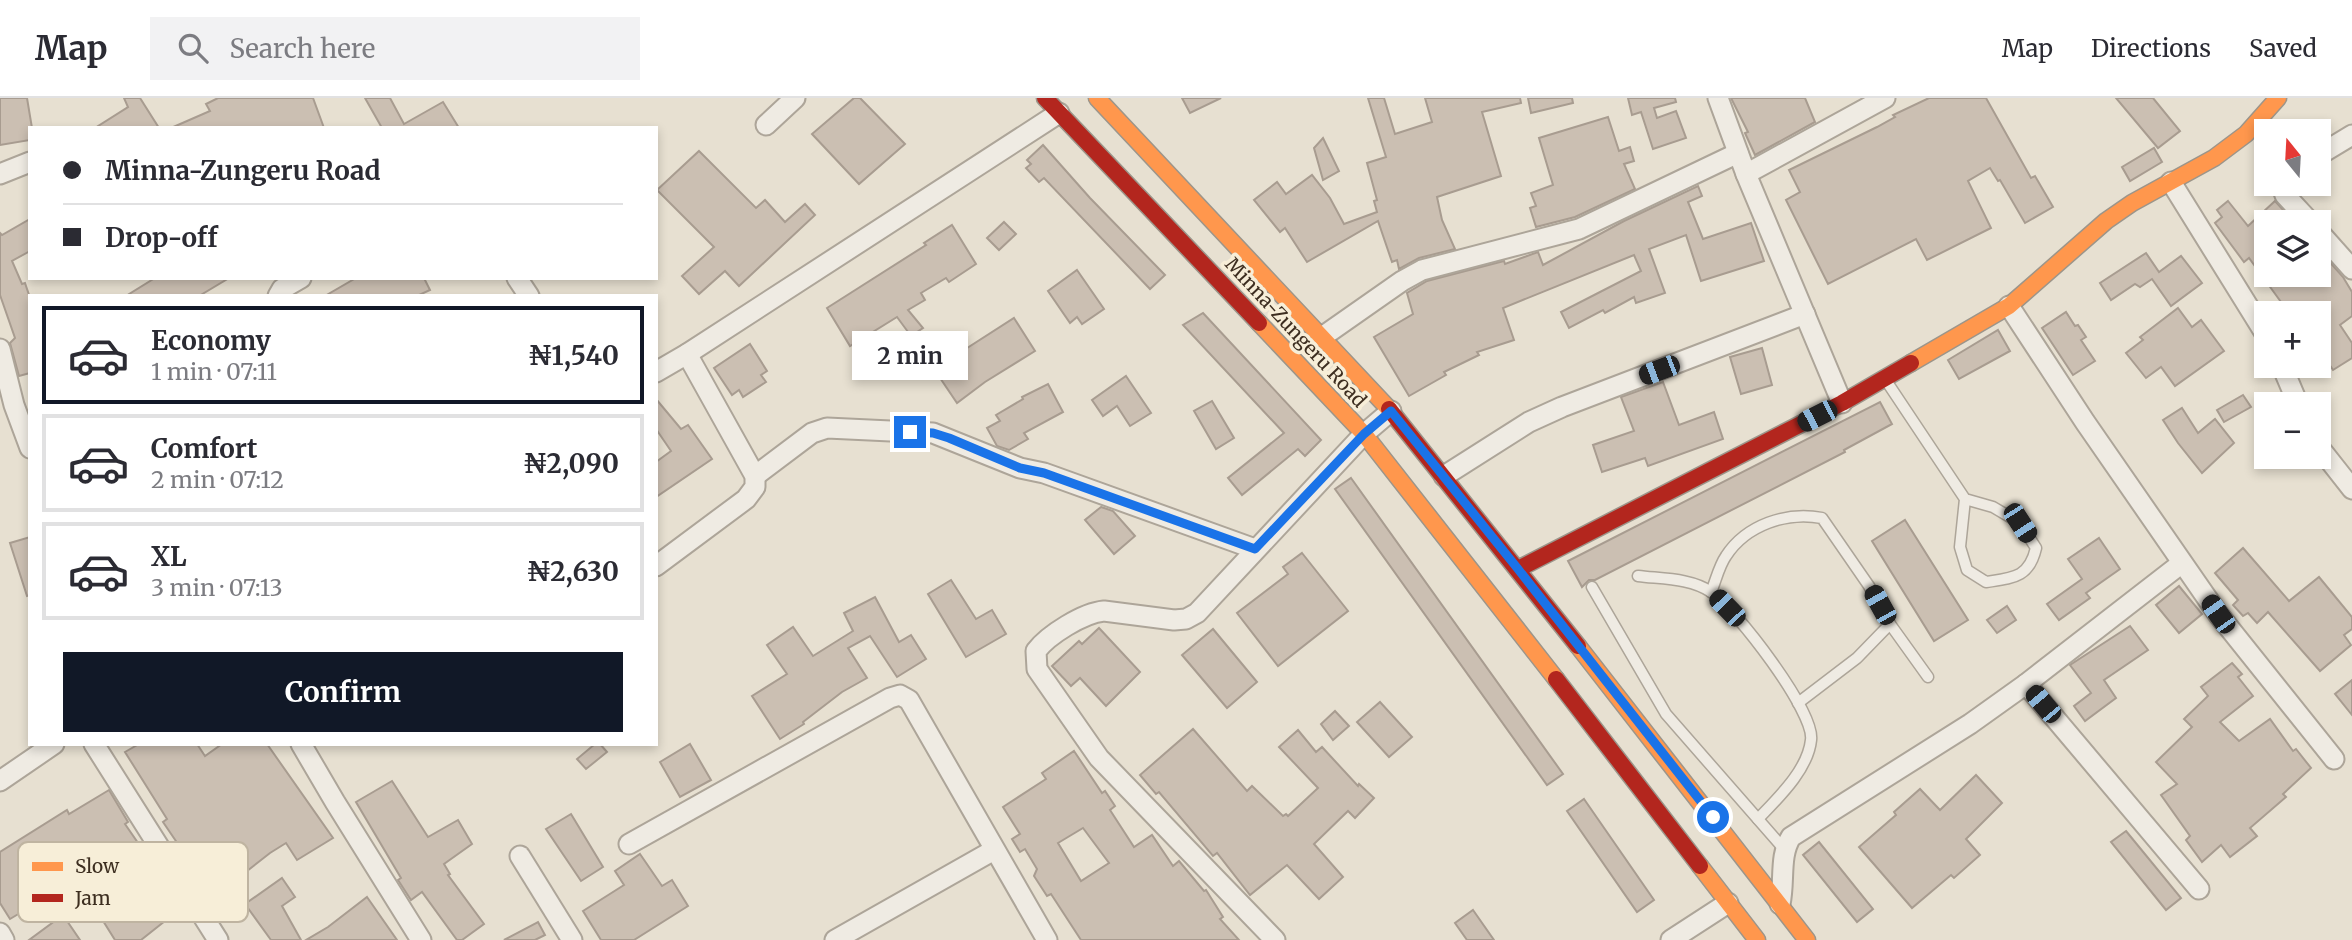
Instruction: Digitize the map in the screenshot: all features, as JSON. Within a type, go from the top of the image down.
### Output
[{"type":"main road","name":"Minna-Zungeru Road","points":[[1045,98],[1364,434],[1757,940]]},
{"type":"main road","name":"Minna-Zungeru Road","points":[[1097,98],[1391,411],[1645,730],[1807,940]]},
{"type":"main road","points":[[1518,569],[1842,403],[2009,306],[2106,221],[2132,203],[2214,158],[2246,134],[2278,98]]},
{"type":"street","points":[[766,125],[795,98]]},
{"type":"street","points":[[1718,98],[1746,174],[1842,403]]},
{"type":"street","points":[[1746,174],[1885,98]]},
{"type":"street","points":[[658,371],[1059,113]]},
{"type":"street","points":[[2331,148],[2352,135]]},
{"type":"street","points":[[1322,337],[1422,270],[1579,229],[1738,153]]},
{"type":"street","points":[[0,174],[28,163]]},
{"type":"street","points":[[2171,182],[2254,316]]},
{"type":"street","points":[[2286,196],[2299,210]]},
{"type":"street","points":[[2331,245],[2352,269]]},
{"type":"street","points":[[279,294],[282,289],[298,280]]},
{"type":"street","points":[[2009,306],[2218,614],[2334,759]]},
{"type":"street","points":[[1444,477],[1529,422],[1562,407],[1805,314]]},
{"type":"street","points":[[0,349],[14,405],[28,443]]},
{"type":"street","points":[[658,565],[746,499],[755,487],[755,476],[687,354]]},
{"type":"street","points":[[1275,940],[1099,758],[1037,669],[1036,651],[1042,643],[1093,612],[1186,619],[1197,613],[1364,434],[1391,411]]},
{"type":"street","points":[[755,476],[812,433],[827,428],[933,433],[1020,468],[1044,473],[1255,549]]},
{"type":"street","points":[[2331,462],[2352,489]]},
{"type":"street","points":[[1780,904],[1784,886],[1784,849],[1791,837],[1969,724],[2182,563]]},
{"type":"street","points":[[2025,684],[2199,889]]},
{"type":"street","points":[[629,844],[890,698],[900,695],[909,700],[1047,940]]},
{"type":"street","points":[[0,781],[51,746]]},
{"type":"street","points":[[95,746],[156,842]]},
{"type":"street","points":[[302,746],[421,940]]},
{"type":"street","points":[[835,940],[994,850]]},
{"type":"street","points":[[520,856],[572,940]]},
{"type":"street","points":[[1671,940],[1728,903]]},
{"type":"street","points":[[207,922],[218,940]]},
{"type":"street","points":[[0,933],[4,940]]},
{"type":"lane","points":[[1884,379],[1965,499],[1960,547],[1967,570],[1986,582],[2022,574],[2032,564],[2036,548],[2020,523],[1993,507],[1965,499]]},
{"type":"lane","points":[[1711,592],[1725,557],[1742,537],[1774,520],[1803,514],[1822,518],[1869,586],[1890,624],[1928,677]]},
{"type":"lane","points":[[1638,576],[1682,581],[1711,592],[1759,641],[1807,718],[1812,737],[1810,751],[1787,789],[1758,819]]},
{"type":"lane","points":[[1592,587],[1666,714],[1784,849]]},
{"type":"lane","points":[[1798,703],[1857,658],[1890,624]]},
{"type":"lane","points":[[1645,730],[1666,714]]},
{"type":"building","points":[[0,98],[27,98],[32,126],[28,126],[28,140],[0,145]]},
{"type":"building","points":[[124,98],[140,98],[158,126],[98,126],[128,107]]},
{"type":"building","points":[[218,98],[313,98],[323,126],[176,126],[210,111],[206,104]]},
{"type":"building","points":[[365,98],[390,98],[404,124],[443,102],[458,126],[381,126]]},
{"type":"building","points":[[854,98],[860,98],[905,144],[859,184],[812,134]]},
{"type":"building","points":[[1182,98],[1221,98],[1190,113]]},
{"type":"building","points":[[1368,98],[1384,98],[1395,134],[1432,122],[1425,98],[1520,98],[1521,103],[1482,112],[1501,176],[1437,197],[1442,220],[1455,249],[1419,258],[1399,269],[1397,260],[1392,262],[1378,221],[1307,262],[1285,228],[1280,232],[1254,200],[1277,182],[1286,194],[1312,175],[1330,198],[1344,224],[1377,212],[1374,201],[1377,200],[1367,163],[1386,157]]},
{"type":"building","points":[[1528,98],[1572,98],[1573,103],[1531,113]]},
{"type":"building","points":[[1628,98],[1675,98],[1676,102],[1654,108],[1657,118],[1676,111],[1686,138],[1653,149],[1641,112],[1632,115]]},
{"type":"building","points":[[1731,98],[1805,98],[1815,122],[1755,155],[1745,133],[1748,132]]},
{"type":"building","points":[[1929,98],[1986,98],[2031,178],[2035,176],[2053,207],[2025,223],[1990,168],[1968,181],[1991,228],[1927,260],[1916,239],[1828,284],[1786,200],[1800,192],[1789,170]]},
{"type":"building","points":[[2116,98],[2153,98],[2180,131],[2158,148]]},
{"type":"building","points":[[1608,117],[1619,151],[1630,147],[1634,161],[1624,164],[1635,189],[1575,217],[1536,227],[1530,208],[1536,206],[1531,193],[1553,185],[1539,138]]},
{"type":"building","points":[[1323,138],[1339,171],[1323,180],[1314,148]]},
{"type":"building","points":[[1043,145],[1165,275],[1150,289],[1044,178],[1039,182],[1026,168],[1031,164],[1027,160]]},
{"type":"building","points":[[2154,148],[2162,162],[2130,181],[2122,167]]},
{"type":"building","points":[[699,151],[756,208],[765,200],[785,222],[805,204],[815,215],[739,286],[725,271],[699,294],[682,276],[714,247],[658,189]]},
{"type":"building","points":[[1698,186],[1702,196],[1688,202],[1703,239],[1751,223],[1764,261],[1701,281],[1686,235],[1649,249],[1665,293],[1636,303],[1634,297],[1569,328],[1561,312],[1641,271],[1634,255],[1503,308],[1514,340],[1477,352],[1479,355],[1444,372],[1446,375],[1409,396],[1374,337],[1413,314],[1407,293],[1427,281],[1504,261],[1505,264],[1538,252],[1543,265],[1624,221]]},
{"type":"building","points":[[2228,201],[2248,226],[2254,220],[2254,265],[2249,258],[2244,262],[2215,223],[2222,217],[2217,210]]},
{"type":"building","points":[[2275,201],[2283,210],[2265,210]]},
{"type":"building","points":[[28,220],[28,252],[12,261],[29,294],[28,374],[19,376],[10,343],[15,338],[0,295],[0,233],[2,235]]},
{"type":"building","points":[[1004,222],[1016,234],[999,250],[987,238]]},
{"type":"building","points":[[952,225],[976,264],[949,282],[946,278],[921,293],[925,300],[908,310],[923,328],[911,336],[897,317],[850,346],[827,308],[926,245],[924,243]]},
{"type":"building","points":[[2146,253],[2159,272],[2181,256],[2202,283],[2171,306],[2152,279],[2140,287],[2135,284],[2111,300],[2100,283]]},
{"type":"building","points":[[2331,264],[2352,292],[2352,316],[2340,325],[2352,343],[2352,358],[2333,370],[2331,367],[2331,301],[2280,301],[2270,287],[2331,287]]},
{"type":"building","points":[[1077,270],[1104,309],[1082,324],[1077,317],[1070,323],[1048,291]]},
{"type":"building","points":[[152,280],[226,280],[202,294],[129,294]]},
{"type":"building","points":[[353,280],[425,280],[430,290],[421,294],[328,294]]},
{"type":"building","points":[[2178,308],[2192,327],[2201,320],[2224,351],[2175,386],[2161,367],[2146,378],[2126,353],[2143,340],[2140,337]]},
{"type":"building","points":[[2066,312],[2086,337],[2081,340],[2095,361],[2073,375],[2042,328]]},
{"type":"building","points":[[1203,313],[1321,440],[1305,456],[1298,449],[1242,495],[1228,478],[1284,433],[1183,325]]},
{"type":"building","points":[[1014,318],[1035,351],[957,403],[932,366],[961,347],[964,350]]},
{"type":"building","points":[[1998,330],[2010,351],[1959,379],[1948,360]]},
{"type":"building","points":[[750,344],[767,371],[761,375],[766,382],[743,397],[739,390],[732,395],[714,368]]},
{"type":"building","points":[[1762,348],[1772,385],[1741,394],[1730,357]]},
{"type":"building","points":[[1126,376],[1151,413],[1130,426],[1117,406],[1103,416],[1092,400]]},
{"type":"building","points":[[1663,382],[1679,425],[1714,412],[1723,439],[1648,466],[1645,458],[1602,472],[1593,445],[1634,431],[1621,397]]},
{"type":"building","points":[[1048,384],[1063,412],[1024,433],[1028,439],[1009,450],[997,446],[987,428],[1000,421],[996,415],[1023,399],[1022,397]]},
{"type":"building","points":[[2243,395],[2251,407],[2224,422],[2217,410]]},
{"type":"building","points":[[658,401],[681,429],[688,425],[712,459],[658,496],[658,461],[671,451],[658,432]]},
{"type":"building","points":[[1212,401],[1234,438],[1216,449],[1194,411]]},
{"type":"building","points":[[1880,402],[1892,424],[1844,450],[1845,452],[1595,580],[1589,580],[1582,587],[1568,561]]},
{"type":"building","points":[[2182,408],[2198,433],[2215,419],[2234,443],[2202,473],[2163,420]]},
{"type":"building","points":[[1351,478],[1563,774],[1547,785],[1335,489]]},
{"type":"building","points":[[1101,507],[1113,511],[1135,536],[1114,554],[1085,520]]},
{"type":"building","points":[[1905,520],[1968,620],[1934,641],[1872,541]]},
{"type":"building","points":[[28,538],[27,596],[10,543]]},
{"type":"building","points":[[2099,538],[2120,569],[2086,593],[2090,598],[2059,620],[2047,604],[2082,579],[2068,559]]},
{"type":"building","points":[[2243,548],[2289,601],[2319,577],[2352,617],[2352,629],[2344,635],[2351,645],[2320,671],[2268,612],[2257,623],[2248,613],[2243,616],[2233,605],[2238,600],[2215,573]]},
{"type":"building","points":[[1302,553],[1348,611],[1278,666],[1237,613],[1288,574],[1283,567]]},
{"type":"building","points":[[951,580],[976,619],[992,610],[1006,634],[966,657],[928,594]]},
{"type":"building","points":[[2179,586],[2202,614],[2179,633],[2156,605]]},
{"type":"building","points":[[875,597],[899,642],[911,635],[926,659],[897,677],[870,636],[848,648],[867,678],[842,692],[803,722],[804,724],[780,739],[752,696],[787,674],[767,645],[793,627],[813,656],[853,631],[844,613]]},
{"type":"building","points":[[2007,606],[2016,620],[1997,633],[1987,620]]},
{"type":"building","points":[[2130,626],[2148,650],[2104,680],[2116,698],[2085,721],[2074,706],[2091,693],[2070,665]]},
{"type":"building","points":[[1099,628],[1140,672],[1106,706],[1080,678],[1071,686],[1052,666],[1079,641],[1082,644]]},
{"type":"building","points":[[1213,629],[1257,682],[1227,708],[1182,655]]},
{"type":"building","points":[[2232,663],[2242,674],[2238,677],[2253,696],[2220,722],[2239,741],[2270,719],[2293,751],[2296,749],[2311,768],[2283,794],[2286,797],[2250,828],[2257,836],[2230,857],[2221,845],[2202,862],[2186,840],[2190,836],[2161,795],[2177,784],[2156,762],[2192,727],[2184,719],[2208,696],[2201,687]]},
{"type":"building","points":[[2352,680],[2352,715],[2335,694]]},
{"type":"building","points":[[1380,702],[1412,737],[1389,757],[1357,722]]},
{"type":"building","points":[[1335,711],[1349,726],[1333,740],[1321,724]]},
{"type":"building","points":[[1193,729],[1247,791],[1252,786],[1283,816],[1288,816],[1318,788],[1279,747],[1298,730],[1316,752],[1322,747],[1358,786],[1359,784],[1374,798],[1355,818],[1348,811],[1314,844],[1343,877],[1319,899],[1287,865],[1250,895],[1217,853],[1213,856],[1159,792],[1156,794],[1140,775]]},
{"type":"building","points":[[690,744],[711,780],[680,797],[660,762]]},
{"type":"building","points":[[136,746],[198,746],[205,756],[219,746],[268,746],[333,838],[297,860],[286,843],[248,870],[248,842],[177,842],[163,822],[167,819],[125,752]]},
{"type":"building","points":[[593,746],[602,746],[607,752],[586,769],[577,759]]},
{"type":"building","points":[[1074,751],[1102,793],[1105,791],[1115,806],[1110,810],[1134,847],[1152,835],[1173,866],[1179,861],[1204,891],[1206,890],[1223,917],[1220,919],[1239,940],[1081,940],[1051,894],[1047,896],[1034,876],[1037,869],[1025,849],[1020,852],[1012,839],[1020,834],[1003,807],[1046,779],[1042,773]],"holes":[[[1083,828],[1109,863],[1081,881],[1058,843]]]},
{"type":"building","points":[[1976,775],[2002,803],[1966,839],[1980,855],[1954,878],[1951,875],[1912,908],[1859,847],[1896,815],[1894,812],[1920,789],[1940,810]]},
{"type":"building","points":[[392,781],[428,837],[458,820],[472,844],[444,864],[450,874],[448,875],[484,924],[462,940],[457,940],[422,892],[411,900],[356,802]]},
{"type":"building","points":[[109,790],[128,822],[125,824],[137,842],[18,842],[18,914],[10,919],[0,903],[0,852],[67,810],[69,814]]},
{"type":"building","points":[[1584,799],[1654,900],[1637,912],[1567,811]]},
{"type":"building","points":[[571,814],[603,867],[581,881],[546,829]]},
{"type":"building","points":[[2126,831],[2181,898],[2166,910],[2111,842]]},
{"type":"building","points":[[1819,842],[1873,909],[1857,922],[1803,855]]},
{"type":"building","points":[[640,854],[662,886],[672,880],[688,906],[634,940],[601,940],[583,911],[624,885],[615,871]]},
{"type":"building","points":[[282,878],[295,897],[282,906],[301,940],[271,940],[248,908],[248,902]]},
{"type":"building","points":[[367,897],[397,940],[306,940],[328,927]]},
{"type":"building","points":[[1473,910],[1494,940],[1467,940],[1455,923]]},
{"type":"building","points":[[53,922],[68,922],[80,940],[29,940]]},
{"type":"building","points":[[104,922],[164,922],[141,940],[115,940]]},
{"type":"building","points":[[538,922],[545,935],[535,940],[504,940]]},
{"type":"traffic: slow","points":[[1097,98],[1389,409]]},
{"type":"traffic: slow","points":[[1911,363],[2009,306],[2106,221],[2132,203],[2214,158],[2246,134],[2278,98]]},
{"type":"traffic: slow","points":[[1259,323],[1364,434],[1556,679]]},
{"type":"traffic: slow","points":[[1578,646],[1807,940]]},
{"type":"traffic: slow","points":[[1700,866],[1757,940]]},
{"type":"traffic: jam","points":[[1045,98],[1259,323]]},
{"type":"traffic: jam","points":[[1518,569],[1842,403],[1911,363]]},
{"type":"traffic: jam","points":[[1389,409],[1578,646]]},
{"type":"traffic: jam","points":[[1556,679],[1700,866]]},
{"type":"route","points":[[910,432],[933,433],[949,438],[1020,468],[1044,473],[1255,549],[1364,434],[1391,411],[1713,817]]}]
